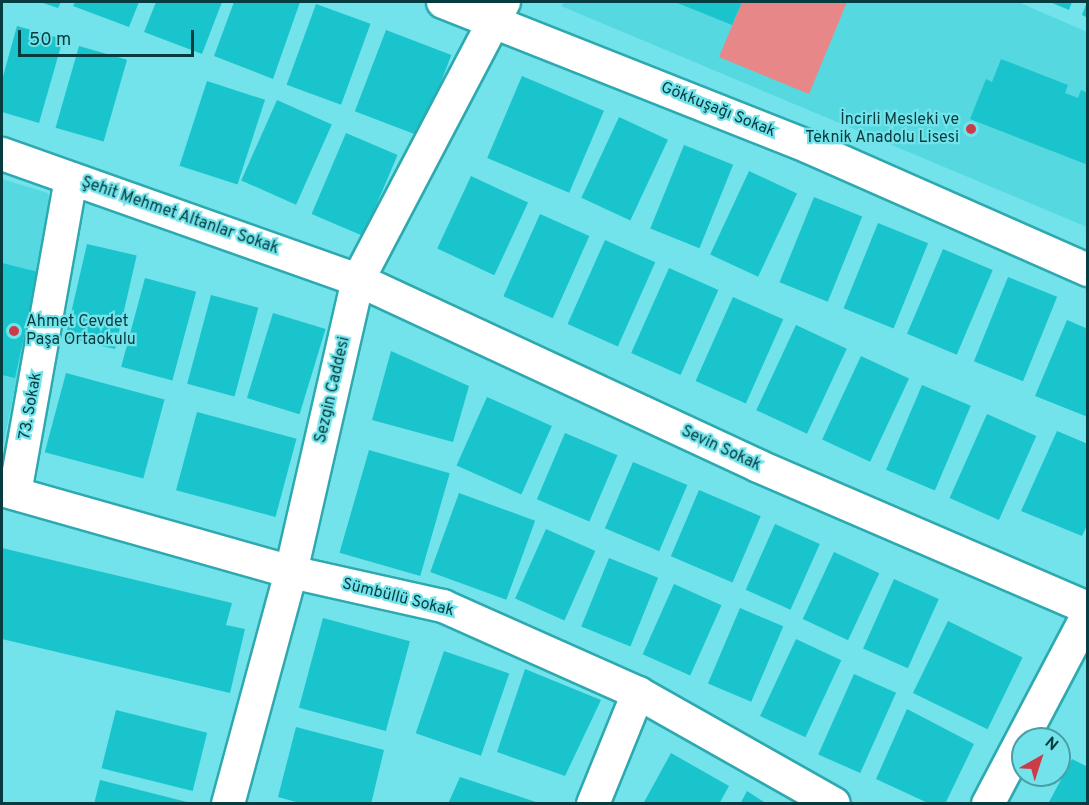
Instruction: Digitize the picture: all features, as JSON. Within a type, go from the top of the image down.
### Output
[{"type":"street","name":"Gökkuşağı Sokak","points":[[443,2],[500,10],[1088,270]]},
{"type":"street","name":"Sezgin Caddesi","points":[[228,804],[291,572],[358,280],[500,10]]},
{"type":"street","name":"Şehit Mehmet Altanlar Sokak","points":[[2,154],[358,280]]},
{"type":"street","name":"73. Sokak","points":[[8,491],[71,178]]},
{"type":"street","name":"Sevin Sokak","points":[[358,280],[758,466],[1088,608]]},
{"type":"street","name":"Sümbüllü Sokak","points":[[8,491],[291,572],[443,606],[638,693],[834,804]]},
{"type":"street","points":[[988,804],[1088,614]]},
{"type":"street","points":[[593,804],[638,693]]},
{"type":"shaded area","name":"İncirli Mesleki ve Teknik Anadolu Lisesi","points":[[564,2],[1018,2],[1087,32],[1087,227],[561,6]]},
{"type":"shaded area","points":[[742,2],[847,2],[809,94],[719,57]]},
{"type":"shaded area","name":"Ahmet Cevdet Paşa Ortaokulu","points":[[2,179],[48,193],[51,213],[2,450]]},
{"type":"building","points":[[40,2],[61,2],[58,8]]},
{"type":"building","points":[[75,2],[139,2],[129,27],[73,6]]},
{"type":"building","points":[[156,2],[222,2],[202,54],[144,32]]},
{"type":"building","points":[[234,2],[300,2],[273,79],[214,56]]},
{"type":"building","points":[[675,2],[742,2],[732,25]]},
{"type":"building","points":[[1050,2],[1072,2],[1069,10]]},
{"type":"building","points":[[1088,2],[1088,18],[1082,15]]},
{"type":"building","points":[[316,4],[371,24],[341,105],[287,85]]},
{"type":"building","points":[[17,26],[63,39],[39,123],[2,112],[2,80]]},
{"type":"building","points":[[386,30],[451,55],[420,136],[355,111]]},
{"type":"building","points":[[79,46],[127,60],[104,141],[56,128]]},
{"type":"building","points":[[1001,59],[1068,85],[1065,93],[1078,98],[1081,90],[1088,93],[1088,165],[970,119],[986,79],[992,82]]},
{"type":"building","points":[[522,76],[604,111],[569,193],[487,158]]},
{"type":"building","points":[[207,81],[265,100],[238,184],[179,166]]},
{"type":"building","points":[[277,100],[332,124],[296,205],[241,180]]},
{"type":"building","points":[[619,117],[668,140],[630,220],[581,198]]},
{"type":"building","points":[[346,133],[398,155],[363,236],[312,214]]},
{"type":"building","points":[[684,145],[733,165],[699,248],[650,228]]},
{"type":"building","points":[[749,171],[797,193],[758,277],[710,254]]},
{"type":"building","points":[[471,176],[528,203],[494,275],[437,249]]},
{"type":"building","points":[[814,197],[862,216],[828,302],[780,282]]},
{"type":"building","points":[[540,214],[589,236],[553,318],[503,296]]},
{"type":"building","points":[[878,223],[928,243],[894,329],[844,308]]},
{"type":"building","points":[[605,240],[655,262],[618,346],[568,324]]},
{"type":"building","points":[[87,244],[137,255],[115,349],[65,338]]},
{"type":"building","points":[[943,249],[993,270],[957,355],[907,334]]},
{"type":"building","points":[[2,263],[38,272],[15,378],[2,375]]},
{"type":"building","points":[[669,268],[718,290],[681,375],[631,353]]},
{"type":"building","points":[[1008,277],[1057,297],[1023,381],[974,361]]},
{"type":"building","points":[[145,278],[196,292],[172,381],[121,367]]},
{"type":"building","points":[[211,295],[258,308],[235,397],[187,384]]},
{"type":"building","points":[[733,297],[783,319],[746,403],[696,381]]},
{"type":"building","points":[[273,313],[326,329],[300,414],[247,398]]},
{"type":"building","points":[[1067,320],[1088,329],[1088,417],[1035,396]]},
{"type":"building","points":[[796,325],[847,349],[807,434],[756,410]]},
{"type":"building","points":[[391,351],[469,386],[453,442],[372,420]]},
{"type":"building","points":[[861,356],[909,378],[870,462],[822,439]]},
{"type":"building","points":[[66,373],[165,399],[143,479],[45,452]]},
{"type":"building","points":[[922,385],[971,406],[935,490],[886,470]]},
{"type":"building","points":[[487,397],[552,426],[521,494],[456,466]]},
{"type":"building","points":[[197,412],[296,439],[276,517],[176,490]]},
{"type":"building","points":[[987,414],[1036,436],[999,520],[950,498]]},
{"type":"building","points":[[1057,431],[1088,444],[1088,523],[1082,536],[1021,511]]},
{"type":"building","points":[[565,433],[617,455],[589,522],[537,499]]},
{"type":"building","points":[[369,450],[450,473],[420,576],[340,553]]},
{"type":"building","points":[[633,462],[687,485],[659,551],[605,528]]},
{"type":"building","points":[[699,490],[761,516],[733,582],[671,556]]},
{"type":"building","points":[[459,493],[535,521],[506,600],[430,572]]},
{"type":"building","points":[[775,524],[820,544],[790,610],[746,590]]},
{"type":"building","points":[[546,529],[595,551],[564,620],[515,598]]},
{"type":"building","points":[[2,548],[232,603],[226,625],[245,629],[230,693],[2,639]]},
{"type":"building","points":[[834,552],[879,573],[848,640],[803,619]]},
{"type":"building","points":[[609,558],[658,578],[630,646],[581,627]]},
{"type":"building","points":[[894,579],[939,599],[908,668],[863,648]]},
{"type":"building","points":[[674,584],[722,605],[690,675],[643,654]]},
{"type":"building","points":[[740,608],[783,626],[751,702],[708,683]]},
{"type":"building","points":[[323,618],[410,641],[386,731],[299,708]]},
{"type":"building","points":[[948,621],[1023,657],[988,729],[913,693]]},
{"type":"building","points":[[796,639],[841,660],[805,737],[760,716]]},
{"type":"building","points":[[444,651],[509,673],[481,756],[416,733]]},
{"type":"building","points":[[525,669],[601,700],[565,776],[497,752]]},
{"type":"building","points":[[854,674],[896,693],[860,773],[818,754]]},
{"type":"building","points":[[907,709],[974,744],[945,804],[930,804],[876,779]]},
{"type":"building","points":[[116,710],[207,733],[193,791],[101,768]]},
{"type":"building","points":[[296,727],[384,750],[371,804],[303,804],[278,797]]},
{"type":"building","points":[[671,753],[729,786],[719,804],[643,804]]},
{"type":"building","points":[[1072,759],[1088,767],[1088,804],[1048,804],[1057,787],[1071,787]]},
{"type":"building","points":[[460,777],[539,803],[539,804],[448,804]]},
{"type":"building","points":[[100,780],[191,803],[94,804]]},
{"type":"building","points":[[747,791],[767,804],[740,804]]},
{"type":"place","name":"İncirli Mesleki ve Teknik Anadolu Lisesi","points":[[971,129]]},
{"type":"place","name":"Ahmet Cevdet Paşa Ortaokulu","points":[[14,331]]}]
